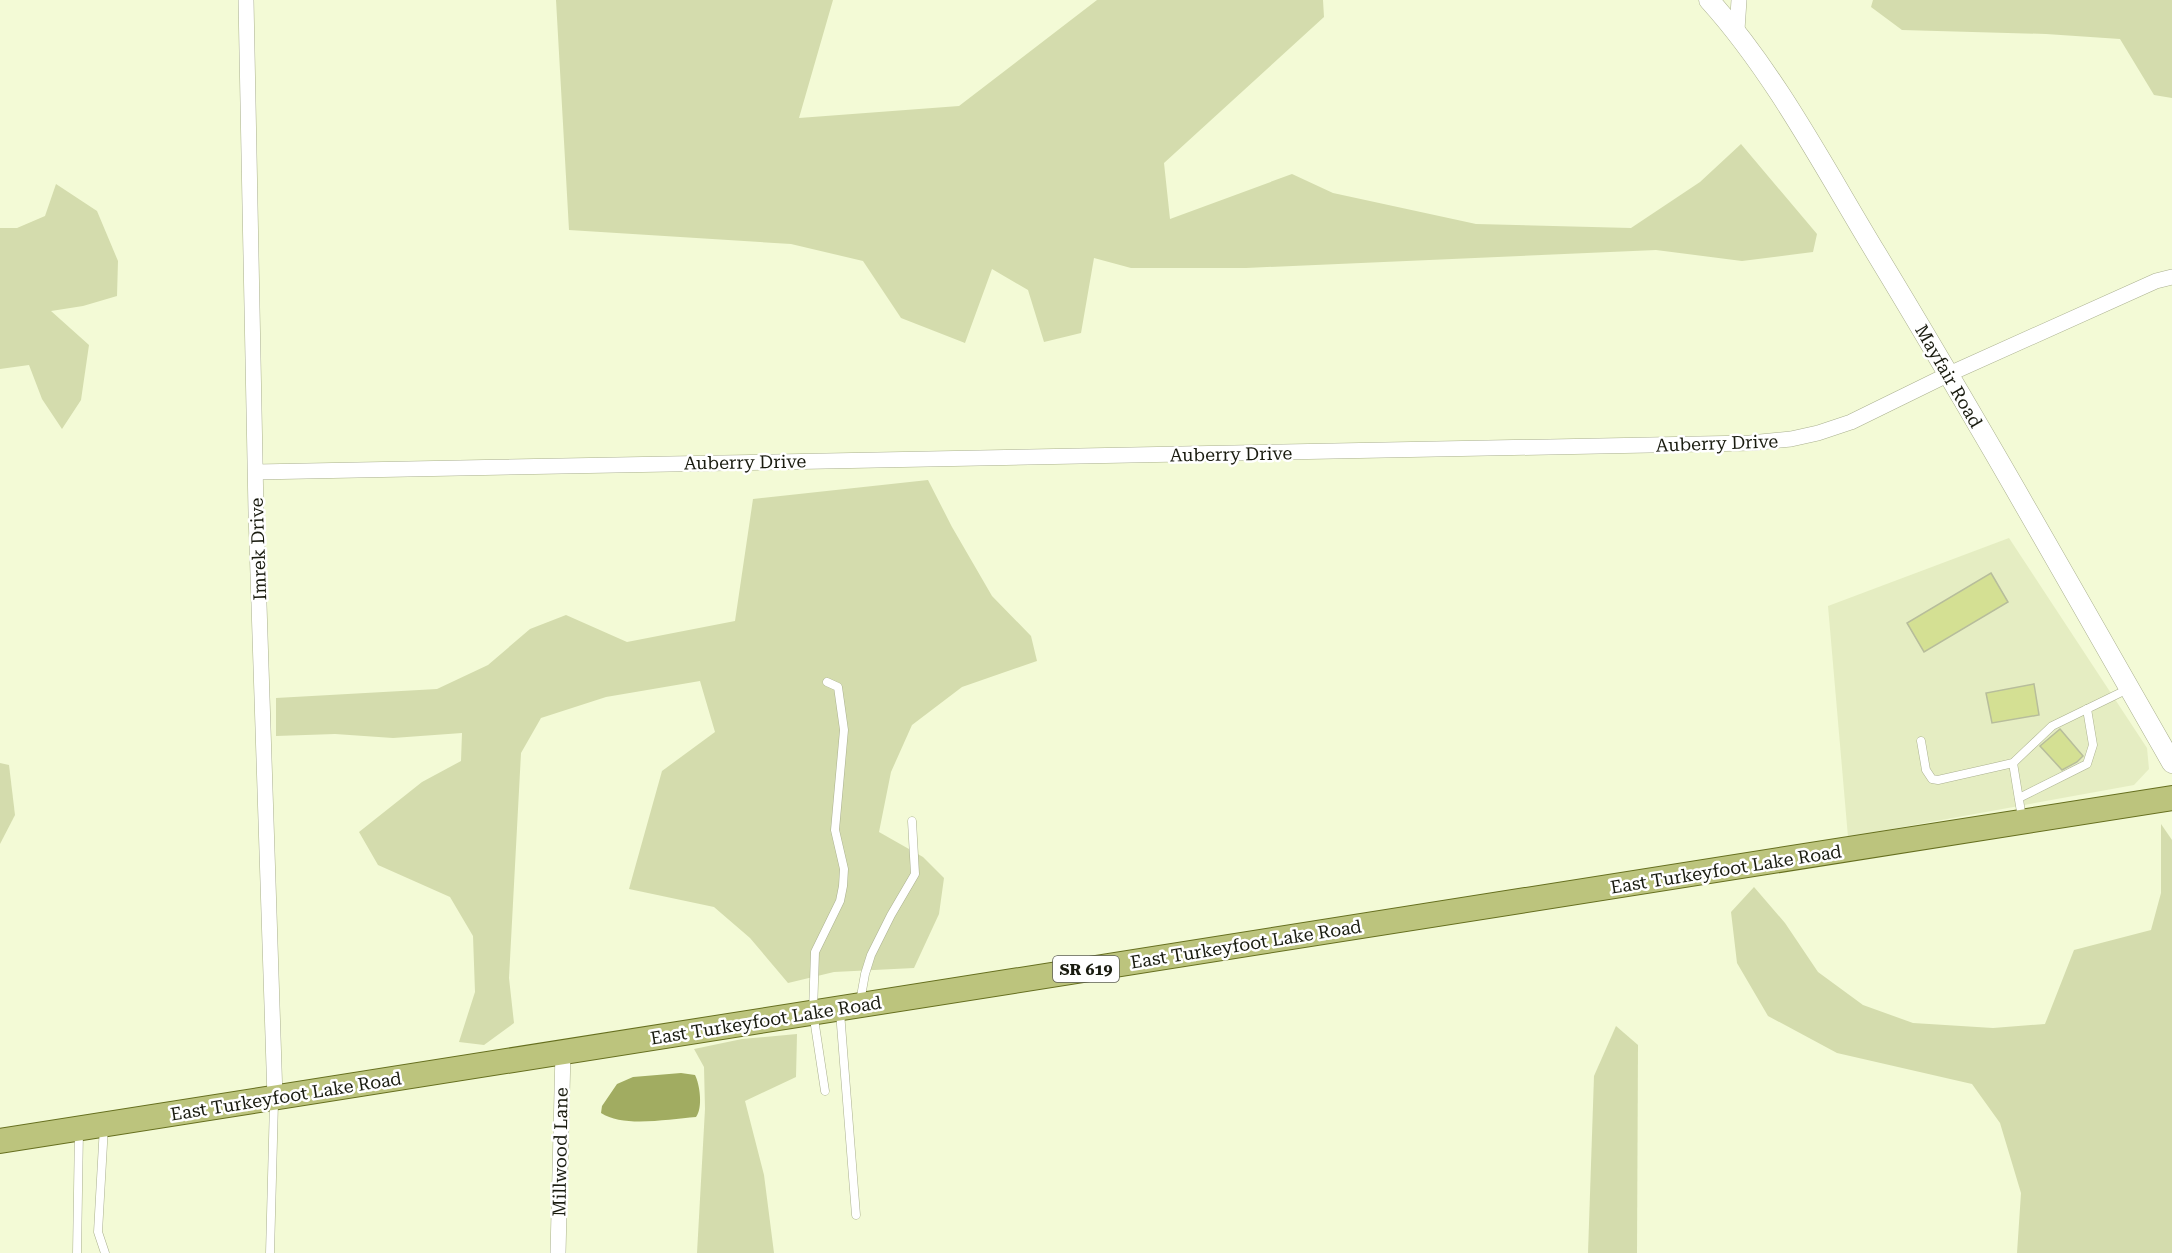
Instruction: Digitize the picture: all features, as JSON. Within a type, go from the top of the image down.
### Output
[{"type":"main road","name":"East Turkeyfoot Lake Road","points":[[0,1141],[2172,798]]},
{"type":"street","name":"Imrek Drive","points":[[246,0],[256,472],[274,1098]]},
{"type":"street","name":"Mayfair Road","points":[[1709,0],[1737,30],[1796,120],[1949,374],[2172,763]]},
{"type":"street","points":[[1737,30],[1739,0]]},
{"type":"street","name":"Auberry Drive","points":[[256,472],[1750,443],[1791,439],[1851,422],[1949,374],[2156,281],[2172,277]]},
{"type":"street","name":"Millwood Lane","points":[[558,1253],[563,1052]]},
{"type":"lane","points":[[825,1091],[813,1012],[815,952],[840,901],[844,869],[835,830],[844,730],[838,687],[827,682]]},
{"type":"lane","points":[[1921,741],[1926,770],[1932,779],[1938,780],[2013,763],[2052,726],[2130,689]]},
{"type":"lane","points":[[2019,798],[2087,764],[2093,745],[2087,709]]},
{"type":"lane","points":[[2013,763],[2023,822]]},
{"type":"lane","points":[[856,1215],[850,1006],[871,955],[915,874],[912,821]]},
{"type":"lane","points":[[270,1253],[274,1098]]},
{"type":"lane","points":[[104,1125],[98,1232],[105,1253]]},
{"type":"lane","points":[[77,1253],[79,1129]]},
{"type":"shaded area","points":[[556,0],[833,0],[799,118],[959,106],[1097,0],[1323,0],[1324,17],[1164,163],[1170,219],[1292,174],[1333,193],[1476,224],[1631,228],[1700,182],[1741,144],[1817,234],[1813,252],[1742,261],[1656,250],[1246,268],[1131,268],[1094,258],[1081,333],[1044,342],[1028,290],[992,269],[965,343],[901,318],[863,261],[791,244],[569,230]]},
{"type":"shaded area","points":[[1873,0],[2172,0],[2172,98],[2154,95],[2120,39],[2046,34],[1902,30],[1871,7]]},
{"type":"shaded area","points":[[56,184],[97,211],[118,261],[117,296],[83,306],[51,311],[89,345],[81,400],[62,429],[42,399],[29,365],[0,369],[0,228],[17,228],[45,216]]},
{"type":"shaded area","points":[[928,480],[992,596],[1031,636],[1037,661],[962,687],[912,725],[891,772],[879,832],[923,857],[944,878],[939,914],[914,968],[834,972],[788,983],[750,938],[714,907],[629,889],[662,771],[715,732],[700,681],[606,697],[541,718],[521,753],[509,978],[514,1023],[484,1045],[459,1042],[475,992],[473,936],[450,897],[378,865],[359,832],[422,782],[461,761],[462,733],[393,738],[335,734],[276,736],[276,698],[437,689],[488,665],[530,629],[566,615],[627,642],[735,621],[753,499]]},
{"type":"shaded area","points":[[2009,538],[2147,748],[2149,769],[2134,785],[1848,837],[1828,606]]},
{"type":"shaded area","points":[[0,763],[9,765],[15,815],[0,844]]},
{"type":"shaded area","points":[[2161,824],[2172,840],[2172,1253],[2017,1253],[2021,1193],[2000,1123],[1972,1084],[1837,1053],[1768,1016],[1737,963],[1731,912],[1754,887],[1785,923],[1818,972],[1863,1005],[1913,1023],[1993,1028],[2045,1024],[2074,950],[2151,930],[2161,893]]},
{"type":"shaded area","points":[[1616,1026],[1638,1045],[1637,1253],[1588,1253],[1594,1076]]},
{"type":"shaded area","points":[[797,1034],[796,1077],[745,1101],[764,1175],[774,1253],[697,1253],[705,1109],[704,1067],[694,1049],[742,1039]]},
{"type":"shaded area","points":[[681,1073],[695,1075],[697,1079],[700,1102],[696,1117],[634,1121],[611,1118],[601,1113],[602,1106],[617,1084],[633,1077]]},
{"type":"building","points":[[1991,573],[2008,602],[1924,652],[1907,623]]},
{"type":"building","points":[[2034,684],[2039,715],[1992,723],[1986,693]]},
{"type":"building","points":[[2060,729],[2083,756],[2062,770],[2040,746]]}]
